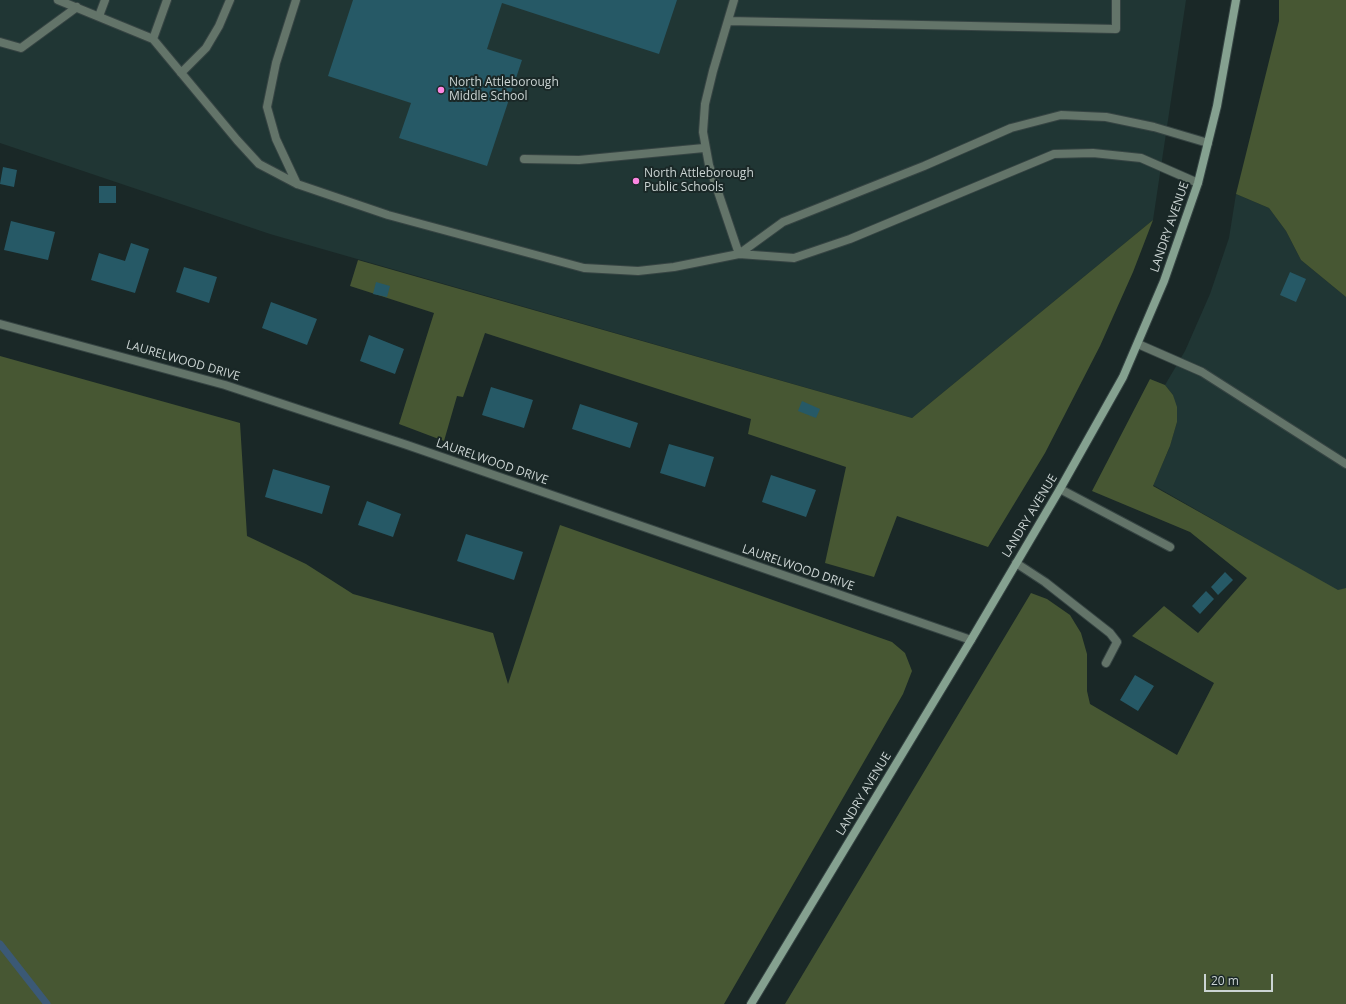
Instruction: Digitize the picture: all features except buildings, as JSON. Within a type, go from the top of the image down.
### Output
[{"type":"street","points":[[58,0],[153,39],[237,140],[260,164],[297,184],[388,215],[584,268],[638,271],[674,267],[739,254],[794,258],[850,239],[1054,154],[1093,153],[1141,158],[1198,183]]},
{"type":"street","points":[[99,16],[105,0]]},
{"type":"street","points":[[153,39],[167,0]]},
{"type":"street","points":[[180,72],[206,48],[219,26],[230,0]]},
{"type":"street","points":[[296,0],[276,64],[268,108],[276,139],[297,184]]},
{"type":"street","points":[[734,0],[705,104],[703,132],[704,148],[739,254]]},
{"type":"street","points":[[728,21],[1116,29],[1116,0]]},
{"type":"street","name":"LANDRY AVENUE","points":[[751,1004],[971,640],[1060,489],[1123,377],[1164,281],[1198,183],[1217,106],[1236,0]]},
{"type":"street","points":[[0,42],[21,48],[77,7]]},
{"type":"street","points":[[739,254],[783,222],[924,166],[1011,128],[1061,115],[1106,116],[1154,127],[1208,143]]},
{"type":"street","points":[[524,159],[579,160],[704,148]]},
{"type":"street","name":"LAURELWOOD DRIVE","points":[[0,324],[225,385],[407,445],[971,640]]},
{"type":"street","points":[[1138,344],[1202,372],[1346,464]]},
{"type":"street","points":[[1060,489],[1170,547]]},
{"type":"street","points":[[1016,563],[1045,582],[1110,633],[1116,642],[1106,663]]},
{"type":"shaded area","name":"North Attleborough Public Schools","points":[[0,0],[1186,0],[1153,220],[912,418],[270,234],[0,143]]},
{"type":"shaded area","points":[[1236,194],[1269,208],[1286,231],[1301,260],[1346,297],[1346,588],[1338,591],[1153,485],[1169,449],[1177,422],[1173,395],[1165,385],[1185,351],[1210,294],[1229,238]]},
{"type":"green space","points":[[1279,0],[1346,0],[1346,297],[1301,260],[1286,231],[1269,208],[1236,194],[1279,21]]},
{"type":"green space","points":[[1153,220],[1133,272],[1100,346],[1045,453],[988,547],[897,516],[874,577],[825,563],[846,467],[748,434],[751,419],[485,333],[463,397],[457,396],[444,441],[399,424],[434,313],[350,286],[358,260],[912,418]]},
{"type":"green space","points":[[0,356],[240,423],[247,536],[306,564],[353,594],[493,633],[508,684],[560,525],[892,642],[905,653],[912,671],[903,694],[724,1004],[0,1004]]},
{"type":"green space","points":[[1150,379],[1165,385],[1173,395],[1177,407],[1177,422],[1170,446],[1153,486],[1338,590],[1346,588],[1346,1004],[785,1004],[1031,593],[1047,599],[1070,615],[1081,633],[1087,654],[1087,691],[1090,704],[1177,755],[1214,683],[1132,636],[1164,606],[1198,633],[1247,578],[1190,532],[1092,491]]},
{"type":"waterway","points":[[0,944],[47,1004]]},
{"type":"place","name":"North Attleborough Middle School","points":[[441,90]]},
{"type":"place","name":"North Attleborough Public Schools","points":[[636,181]]}]
